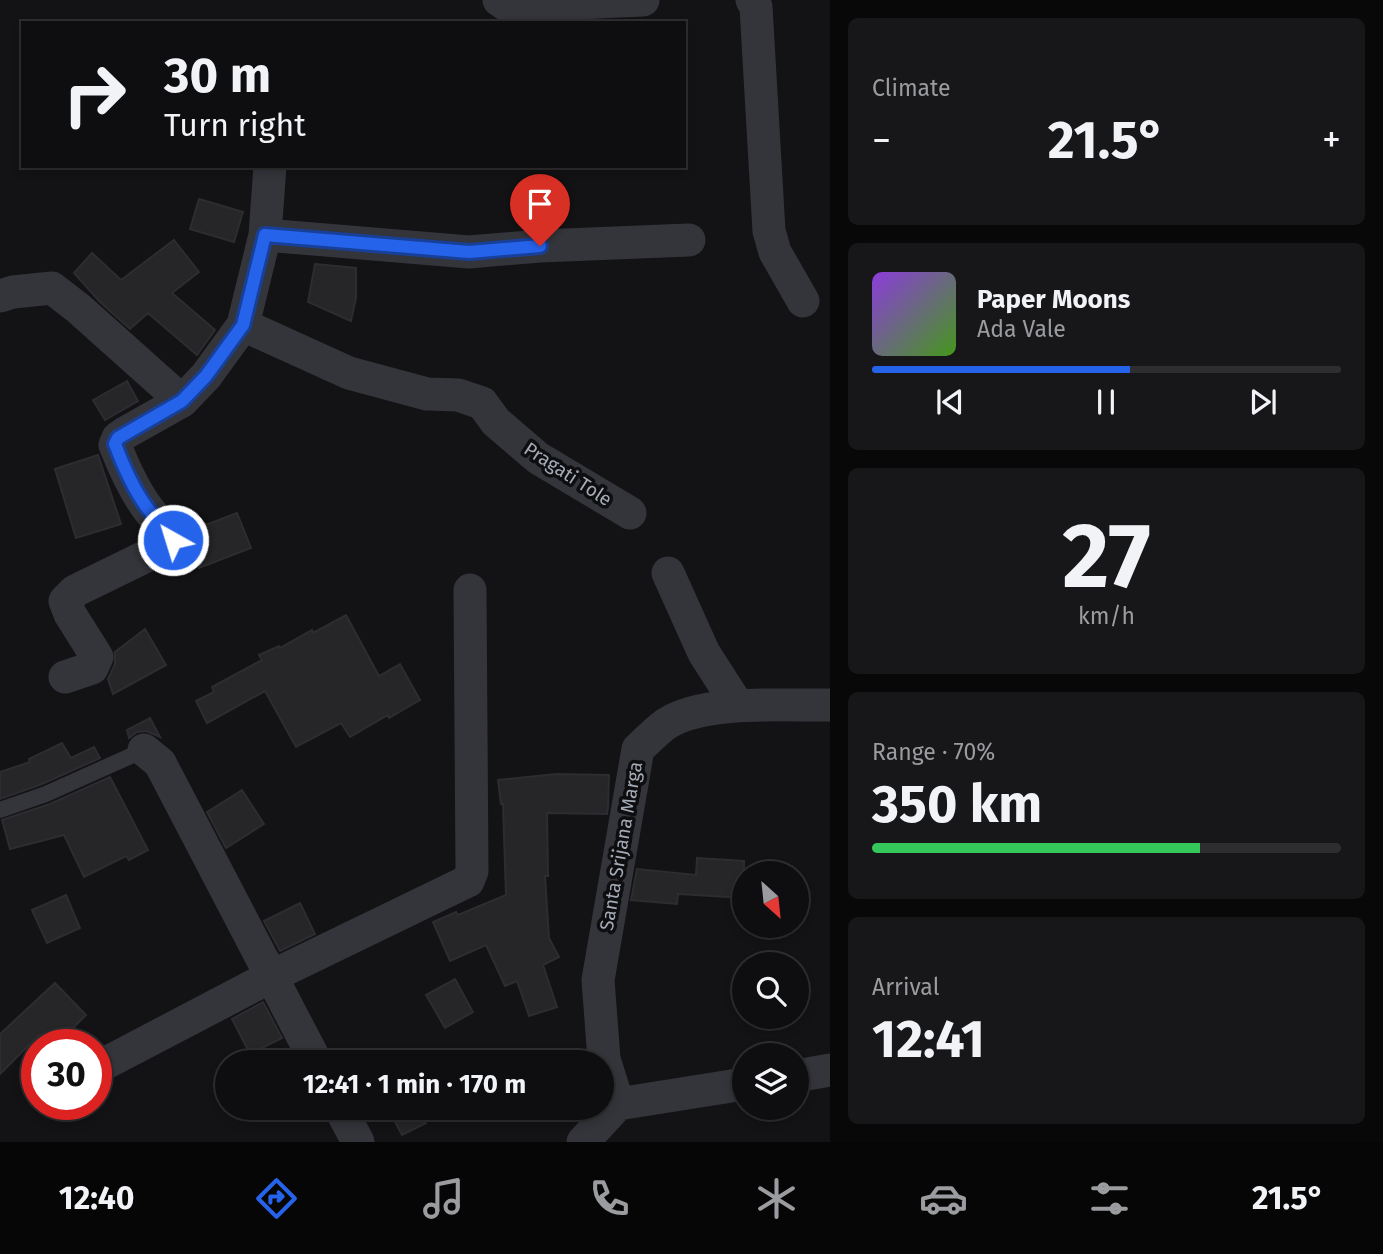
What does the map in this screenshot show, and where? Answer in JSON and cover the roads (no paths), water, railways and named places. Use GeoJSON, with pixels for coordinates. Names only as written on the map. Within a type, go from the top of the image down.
{"type":"FeatureCollection","features":[{"type":"Feature","properties":{"kind":"street"},"geometry":{"type":"LineString","coordinates":[[499,0],[508,6],[643,0]]}},
{"type":"Feature","properties":{"kind":"street"},"geometry":{"type":"LineString","coordinates":[[752,0],[756,8],[769,231],[775,252],[803,301]]}},
{"type":"Feature","properties":{"kind":"street"},"geometry":{"type":"LineString","coordinates":[[65,677],[92,668],[97,657],[70,614],[65,601],[75,591],[169,545],[173,540],[171,533],[152,514],[122,463],[115,444],[118,438],[182,401],[206,376],[243,325],[265,235],[270,168]]}},
{"type":"Feature","properties":{"kind":"street"},"geometry":{"type":"LineString","coordinates":[[265,235],[469,252],[540,246],[689,240]]}},
{"type":"Feature","properties":{"kind":"street"},"geometry":{"type":"LineString","coordinates":[[0,296],[52,288],[182,401]]}},
{"type":"Feature","properties":{"kind":"street","name":"Pragati Tole"},"geometry":{"type":"LineString","coordinates":[[243,325],[349,373],[426,394],[458,395],[482,403],[496,422],[538,458],[630,513]]}},
{"type":"Feature","properties":{"kind":"street"},"geometry":{"type":"LineString","coordinates":[[668,573],[705,653],[738,706]]}},
{"type":"Feature","properties":{"kind":"street"},"geometry":{"type":"LineString","coordinates":[[112,1060],[272,976],[468,881],[472,870],[470,590]]}},
{"type":"Feature","properties":{"kind":"street","name":"Santa Srijana Marga"},"geometry":{"type":"LineString","coordinates":[[618,1104],[604,1059],[598,980],[638,749],[666,724],[694,711],[738,706],[830,705]]}},
{"type":"Feature","properties":{"kind":"street"},"geometry":{"type":"LineString","coordinates":[[144,750],[160,763],[310,1050]]}},
{"type":"Feature","properties":{"kind":"street"},"geometry":{"type":"LineString","coordinates":[[809,1074],[830,1070]]}},
{"type":"Feature","properties":{"kind":"street"},"geometry":{"type":"LineString","coordinates":[[587,1141],[618,1104],[732,1086]]}},
{"type":"Feature","properties":{"kind":"street"},"geometry":{"type":"LineString","coordinates":[[346,1120],[358,1142]]}},
{"type":"Feature","properties":{"kind":"lane"},"geometry":{"type":"LineString","coordinates":[[0,810],[46,794],[144,750]]}}]}
